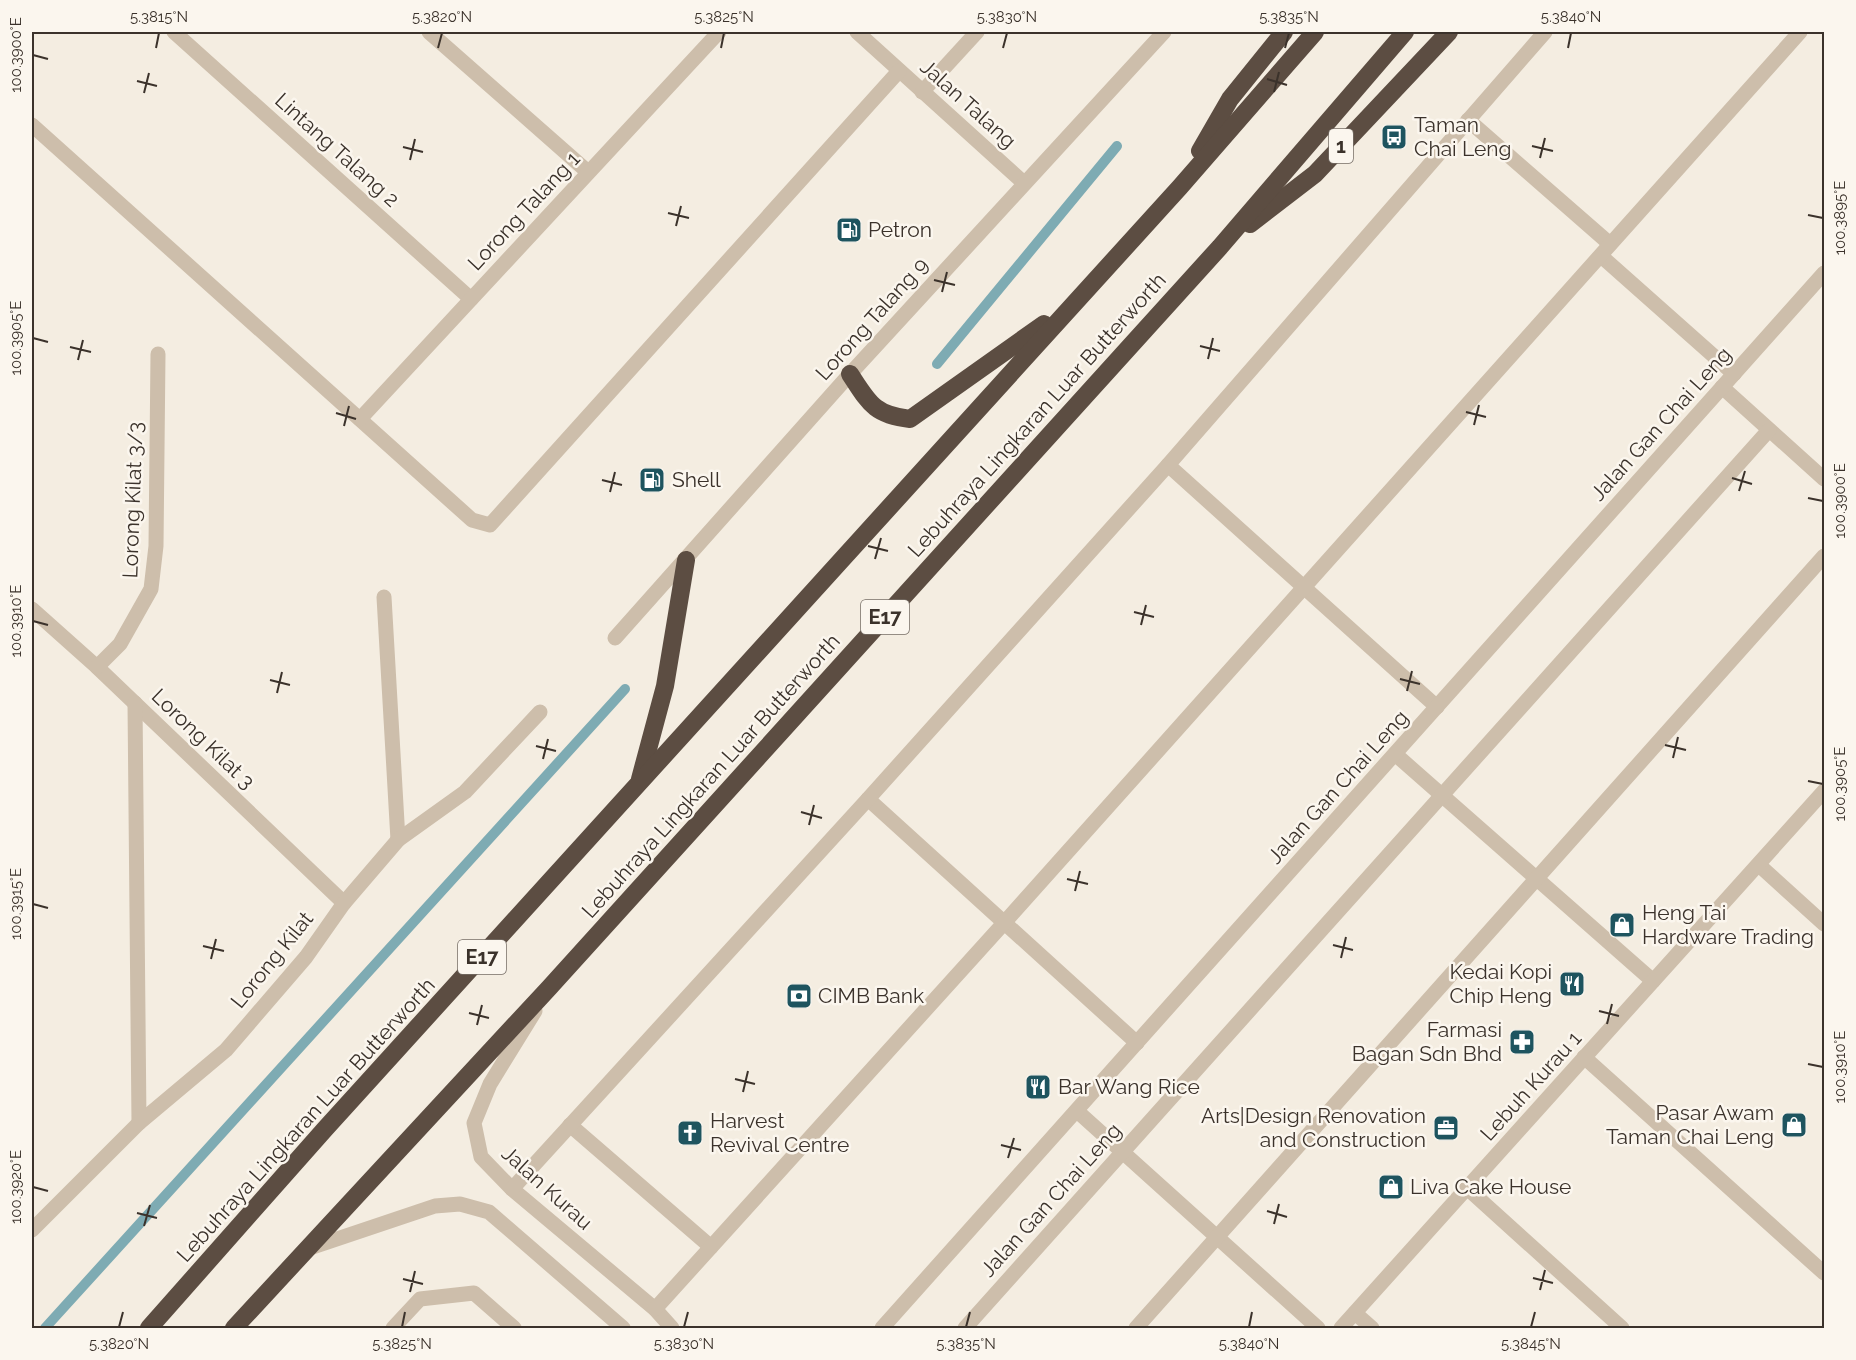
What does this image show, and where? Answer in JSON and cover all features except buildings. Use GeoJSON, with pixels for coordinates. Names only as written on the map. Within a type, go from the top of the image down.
{"type":"FeatureCollection","features":[{"type":"Feature","properties":{"kind":"highway"},"geometry":{"type":"LineString","coordinates":[[1180,187],[1230,99],[1284,32]]}},
{"type":"Feature","properties":{"kind":"highway","name":"Lebuhraya Lingkaran Luar Butterworth"},"geometry":{"type":"LineString","coordinates":[[149,1329],[333,1121],[1180,187],[1315,32]]}},
{"type":"Feature","properties":{"kind":"highway","name":"Lebuhraya Lingkaran Luar Butterworth"},"geometry":{"type":"LineString","coordinates":[[234,1329],[304,1250],[549,988],[1220,247],[1406,32]]}},
{"type":"Feature","properties":{"kind":"highway","name":"1"},"geometry":{"type":"LineString","coordinates":[[1220,247],[1315,174],[1449,32]]}},
{"type":"Feature","properties":{"kind":"highway"},"geometry":{"type":"LineString","coordinates":[[850,374],[871,406],[890,417],[910,419],[1072,304]]}},
{"type":"Feature","properties":{"kind":"highway"},"geometry":{"type":"LineString","coordinates":[[639,784],[665,686],[686,560]]}},
{"type":"Feature","properties":{"kind":"street","name":"Lintang Talang 2"},"geometry":{"type":"LineString","coordinates":[[174,32],[471,299]]}},
{"type":"Feature","properties":{"kind":"street"},"geometry":{"type":"LineString","coordinates":[[429,32],[588,172]]}},
{"type":"Feature","properties":{"kind":"street","name":"Lorong Talang 1"},"geometry":{"type":"LineString","coordinates":[[360,419],[719,32]]}},
{"type":"Feature","properties":{"kind":"street","name":"Jalan Talang"},"geometry":{"type":"LineString","coordinates":[[857,32],[1024,183]]}},
{"type":"Feature","properties":{"kind":"street"},"geometry":{"type":"LineString","coordinates":[[922,92],[977,32]]}},
{"type":"Feature","properties":{"kind":"street","name":"Lorong Talang 9"},"geometry":{"type":"LineString","coordinates":[[615,638],[850,374],[1164,32]]}},
{"type":"Feature","properties":{"kind":"street"},"geometry":{"type":"LineString","coordinates":[[512,1189],[868,799],[1168,465],[1545,32]]}},
{"type":"Feature","properties":{"kind":"street"},"geometry":{"type":"LineString","coordinates":[[655,1308],[1004,922],[1800,32]]}},
{"type":"Feature","properties":{"kind":"street"},"geometry":{"type":"LineString","coordinates":[[32,125],[472,520],[490,525],[900,70]]}},
{"type":"Feature","properties":{"kind":"street"},"geometry":{"type":"LineString","coordinates":[[1468,120],[1734,374]]}},
{"type":"Feature","properties":{"kind":"street","name":"Jalan Gan Chai Leng"},"geometry":{"type":"LineString","coordinates":[[882,1329],[1824,273]]}},
{"type":"Feature","properties":{"kind":"street","name":"Lorong Kilat 3/3"},"geometry":{"type":"LineString","coordinates":[[97,667],[120,644],[151,589],[156,546],[159,354]]}},
{"type":"Feature","properties":{"kind":"street"},"geometry":{"type":"LineString","coordinates":[[1722,387],[1824,479]]}},
{"type":"Feature","properties":{"kind":"street","name":"Jalan Gan Chai Leng"},"geometry":{"type":"LineString","coordinates":[[965,1329],[1770,430]]}},
{"type":"Feature","properties":{"kind":"street"},"geometry":{"type":"LineString","coordinates":[[1168,465],[1437,707]]}},
{"type":"Feature","properties":{"kind":"street"},"geometry":{"type":"LineString","coordinates":[[1136,1329],[1824,556]]}},
{"type":"Feature","properties":{"kind":"street"},"geometry":{"type":"LineString","coordinates":[[384,597],[398,840]]}},
{"type":"Feature","properties":{"kind":"street","name":"Lorong Kilat 3"},"geometry":{"type":"LineString","coordinates":[[32,609],[97,667],[344,903]]}},
{"type":"Feature","properties":{"kind":"street"},"geometry":{"type":"LineString","coordinates":[[135,703],[139,1123]]}},
{"type":"Feature","properties":{"kind":"street","name":"Lorong Kilat"},"geometry":{"type":"LineString","coordinates":[[32,1230],[139,1123],[226,1050],[306,957],[344,903],[398,840],[465,792],[540,712]]}},
{"type":"Feature","properties":{"kind":"street"},"geometry":{"type":"LineString","coordinates":[[1395,754],[1653,981]]}},
{"type":"Feature","properties":{"kind":"street","name":"Lebuh Kurau 1"},"geometry":{"type":"LineString","coordinates":[[1341,1329],[1653,981],[1760,866],[1824,791]]}},
{"type":"Feature","properties":{"kind":"street"},"geometry":{"type":"LineString","coordinates":[[868,799],[1137,1043]]}},
{"type":"Feature","properties":{"kind":"street"},"geometry":{"type":"LineString","coordinates":[[1760,866],[1824,924]]}},
{"type":"Feature","properties":{"kind":"street","name":"Jalan Kurau"},"geometry":{"type":"LineString","coordinates":[[549,988],[490,1084],[474,1123],[481,1157],[512,1189],[655,1308],[672,1329]]}},
{"type":"Feature","properties":{"kind":"street"},"geometry":{"type":"LineString","coordinates":[[1584,1058],[1824,1273]]}},
{"type":"Feature","properties":{"kind":"street"},"geometry":{"type":"LineString","coordinates":[[1077,1111],[1318,1329]]}},
{"type":"Feature","properties":{"kind":"street"},"geometry":{"type":"LineString","coordinates":[[570,1125],[711,1247]]}},
{"type":"Feature","properties":{"kind":"street"},"geometry":{"type":"LineString","coordinates":[[1467,1188],[1622,1329]]}},
{"type":"Feature","properties":{"kind":"street"},"geometry":{"type":"LineString","coordinates":[[304,1250],[435,1206],[460,1204],[489,1212],[622,1329]]}},
{"type":"Feature","properties":{"kind":"street"},"geometry":{"type":"LineString","coordinates":[[393,1329],[420,1299],[474,1293],[514,1329]]}},
{"type":"Feature","properties":{"kind":"street"},"geometry":{"type":"LineString","coordinates":[[1355,1313],[1372,1329]]}},
{"type":"Feature","properties":{"kind":"waterway"},"geometry":{"type":"LineString","coordinates":[[937,364],[1117,146]]}},
{"type":"Feature","properties":{"kind":"waterway"},"geometry":{"type":"LineString","coordinates":[[45,1328],[625,689]]}},
{"type":"Feature","properties":{"kind":"place","name":"Taman Chai Leng"},"geometry":{"type":"Point","coordinates":[1394,137]}},
{"type":"Feature","properties":{"kind":"place","name":"Petron"},"geometry":{"type":"Point","coordinates":[849,230]}},
{"type":"Feature","properties":{"kind":"place","name":"Shell"},"geometry":{"type":"Point","coordinates":[652,480]}},
{"type":"Feature","properties":{"kind":"place","name":"Heng Tai Hardware Trading"},"geometry":{"type":"Point","coordinates":[1622,925]}},
{"type":"Feature","properties":{"kind":"place","name":"Kedai Kopi Chip Heng"},"geometry":{"type":"Point","coordinates":[1572,984]}},
{"type":"Feature","properties":{"kind":"place","name":"CIMB Bank"},"geometry":{"type":"Point","coordinates":[799,996]}},
{"type":"Feature","properties":{"kind":"place","name":"Farmasi Bagan Sdn Bhd"},"geometry":{"type":"Point","coordinates":[1522,1042]}},
{"type":"Feature","properties":{"kind":"place","name":"Bar Wang Rice"},"geometry":{"type":"Point","coordinates":[1038,1087]}},
{"type":"Feature","properties":{"kind":"place","name":"Pasar Awam Taman Chai Leng"},"geometry":{"type":"Point","coordinates":[1794,1125]}},
{"type":"Feature","properties":{"kind":"place","name":"Arts|Design Renovation and Construction"},"geometry":{"type":"Point","coordinates":[1446,1128]}},
{"type":"Feature","properties":{"kind":"place","name":"Harvest Revival Centre"},"geometry":{"type":"Point","coordinates":[690,1133]}},
{"type":"Feature","properties":{"kind":"place","name":"Liva Cake House"},"geometry":{"type":"Point","coordinates":[1391,1187]}}]}
